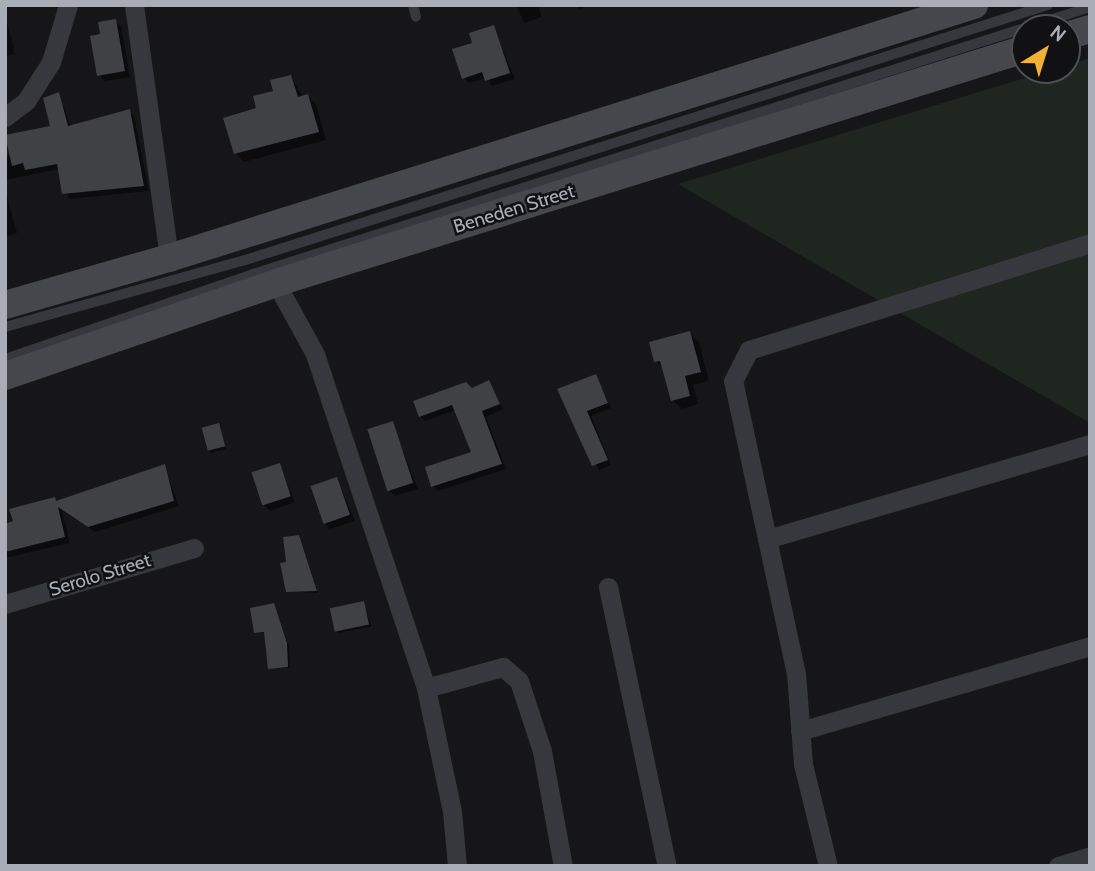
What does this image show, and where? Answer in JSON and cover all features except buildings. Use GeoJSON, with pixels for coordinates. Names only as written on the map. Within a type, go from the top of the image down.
{"type":"FeatureCollection","features":[{"type":"Feature","properties":{"kind":"main road"},"geometry":{"type":"LineString","coordinates":[[5,305],[169,258],[974,5]]}},
{"type":"Feature","properties":{"kind":"main road","name":"Beneden Street"},"geometry":{"type":"LineString","coordinates":[[5,376],[276,284],[1011,53]]}},
{"type":"Feature","properties":{"kind":"street"},"geometry":{"type":"LineString","coordinates":[[5,117],[26,101],[44,74],[68,5]]}},
{"type":"Feature","properties":{"kind":"street"},"geometry":{"type":"LineString","coordinates":[[134,5],[169,258]]}},
{"type":"Feature","properties":{"kind":"street"},"geometry":{"type":"LineString","coordinates":[[828,866],[803,764],[796,674],[733,381],[749,350],[1090,243]]}},
{"type":"Feature","properties":{"kind":"street"},"geometry":{"type":"LineString","coordinates":[[276,284],[314,354],[426,688],[452,811],[457,866]]}},
{"type":"Feature","properties":{"kind":"street"},"geometry":{"type":"LineString","coordinates":[[767,539],[1090,444]]}},
{"type":"Feature","properties":{"kind":"street","name":"Serolo Street"},"geometry":{"type":"LineString","coordinates":[[5,604],[194,548]]}},
{"type":"Feature","properties":{"kind":"street"},"geometry":{"type":"LineString","coordinates":[[608,587],[667,866]]}},
{"type":"Feature","properties":{"kind":"street"},"geometry":{"type":"LineString","coordinates":[[800,731],[1090,646]]}},
{"type":"Feature","properties":{"kind":"street"},"geometry":{"type":"LineString","coordinates":[[426,688],[503,667],[519,681],[542,751],[563,866]]}},
{"type":"Feature","properties":{"kind":"street"},"geometry":{"type":"LineString","coordinates":[[1058,866],[1090,856]]}},
{"type":"Feature","properties":{"kind":"lane"},"geometry":{"type":"LineString","coordinates":[[413,5],[416,17]]}},
{"type":"Feature","properties":{"kind":"lane"},"geometry":{"type":"LineString","coordinates":[[5,327],[252,258],[1048,5]]}},
{"type":"Feature","properties":{"kind":"lane"},"geometry":{"type":"LineString","coordinates":[[5,359],[253,274],[1090,7]]}},
{"type":"Feature","properties":{"kind":"shaded area"},"geometry":{"type":"Polygon","coordinates":[[[1090,58],[1090,423],[678,184],[1011,82],[1081,84],[1081,61],[1090,58]]]}}]}
